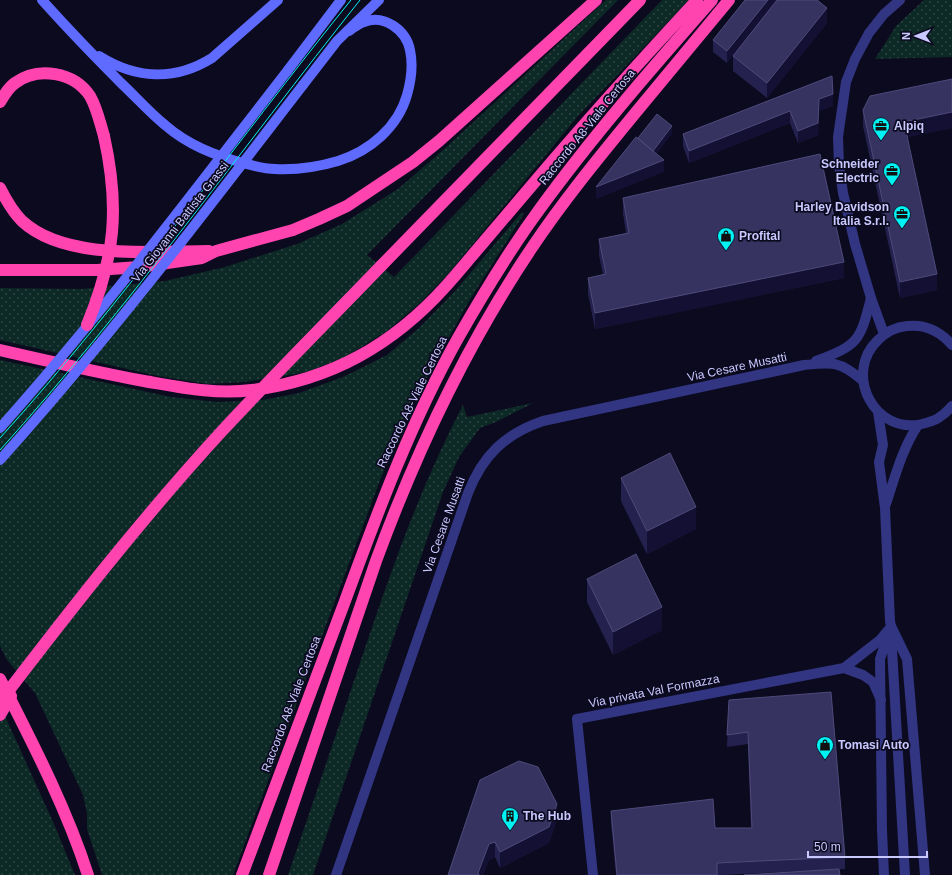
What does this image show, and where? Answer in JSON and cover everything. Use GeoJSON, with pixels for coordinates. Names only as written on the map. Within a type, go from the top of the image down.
{"type":"FeatureCollection","features":[{"type":"Feature","properties":{"kind":"highway"},"geometry":{"type":"LineString","coordinates":[[0,270],[97,270],[132,268],[202,258],[216,251],[293,230],[348,206],[413,162],[439,141],[596,0]]}},
{"type":"Feature","properties":{"kind":"highway"},"geometry":{"type":"LineString","coordinates":[[0,702],[113,557],[222,432],[640,0]]}},
{"type":"Feature","properties":{"kind":"highway"},"geometry":{"type":"LineString","coordinates":[[0,350],[172,386],[212,391],[252,390],[287,384],[326,372],[347,363],[370,350],[408,322],[446,287],[592,116],[697,0]]}},
{"type":"Feature","properties":{"kind":"highway","name":"Raccordo A8-Viale Certosa"},"geometry":{"type":"LineString","coordinates":[[242,875],[374,522],[400,457],[457,340],[483,295],[538,211],[637,86],[712,0]]}},
{"type":"Feature","properties":{"kind":"highway"},"geometry":{"type":"LineString","coordinates":[[269,875],[381,546],[409,474],[456,377],[482,328],[507,287],[558,211],[588,170],[729,0]]}},
{"type":"Feature","properties":{"kind":"highway"},"geometry":{"type":"LineString","coordinates":[[0,102],[7,90],[21,79],[47,73],[67,77],[76,82],[89,95],[94,104],[104,136],[111,168],[113,187],[113,222],[103,284],[87,325]]}},
{"type":"Feature","properties":{"kind":"highway"},"geometry":{"type":"LineString","coordinates":[[0,188],[14,212],[24,222],[36,231],[64,242],[101,250],[135,253],[216,251]]}},
{"type":"Feature","properties":{"kind":"highway"},"geometry":{"type":"LineString","coordinates":[[0,715],[27,667]]}},
{"type":"Feature","properties":{"kind":"highway"},"geometry":{"type":"LineString","coordinates":[[0,678],[67,818],[88,875]]}},
{"type":"Feature","properties":{"kind":"main road"},"geometry":{"type":"LineString","coordinates":[[42,0],[81,43],[164,125],[191,144],[224,158],[260,168],[291,169],[329,163],[347,158],[373,144],[383,135],[402,110],[407,94],[412,62],[410,49],[402,33],[390,24],[381,21],[365,22],[348,31]]}},
{"type":"Feature","properties":{"kind":"main road"},"geometry":{"type":"LineString","coordinates":[[81,43],[100,57],[128,70],[149,74],[177,72],[201,65],[212,58],[278,0]]}},
{"type":"Feature","properties":{"kind":"main road","name":"Via Giovanni Battista Grassi"},"geometry":{"type":"LineString","coordinates":[[0,428],[78,338],[147,252],[341,0]]}},
{"type":"Feature","properties":{"kind":"main road","name":"Via Giovanni Battista Grassi"},"geometry":{"type":"LineString","coordinates":[[0,460],[93,353],[164,266],[326,55],[379,0]]}},
{"type":"Feature","properties":{"kind":"street"},"geometry":{"type":"LineString","coordinates":[[884,334],[871,298],[855,244],[843,193],[839,165],[838,137],[846,82],[854,59],[869,33],[884,14],[900,0]]}},
{"type":"Feature","properties":{"kind":"street","name":"Via Cesare Musatti"},"geometry":{"type":"LineString","coordinates":[[804,365],[839,352],[852,344],[860,335],[864,327],[871,298]]}},
{"type":"Feature","properties":{"kind":"street"},"geometry":{"type":"LineString","coordinates":[[952,345],[945,337],[931,328],[915,325],[899,327],[884,334],[872,346],[865,360],[862,380],[867,397],[878,412],[892,421],[908,425],[918,425],[931,422],[942,416],[952,406]]}},
{"type":"Feature","properties":{"kind":"street","name":"Via Cesare Musatti"},"geometry":{"type":"LineString","coordinates":[[336,875],[468,493],[474,477],[493,451],[517,433],[529,426],[544,421],[804,365],[822,363],[840,364],[850,369],[862,380]]}},
{"type":"Feature","properties":{"kind":"street"},"geometry":{"type":"LineString","coordinates":[[878,412],[883,445],[879,462],[885,508],[905,875]]}},
{"type":"Feature","properties":{"kind":"street"},"geometry":{"type":"LineString","coordinates":[[885,508],[903,453],[909,438],[918,425]]}},
{"type":"Feature","properties":{"kind":"street"},"geometry":{"type":"LineString","coordinates":[[884,875],[880,659],[891,626]]}},
{"type":"Feature","properties":{"kind":"street"},"geometry":{"type":"LineString","coordinates":[[891,626],[907,659],[925,875]]}},
{"type":"Feature","properties":{"kind":"street","name":"Via privata Val Formazza"},"geometry":{"type":"LineString","coordinates":[[593,875],[577,719],[844,668],[880,640],[891,626]]}},
{"type":"Feature","properties":{"kind":"street"},"geometry":{"type":"LineString","coordinates":[[844,668],[863,675],[873,682],[881,701]]}},
{"type":"Feature","properties":{"kind":"green space"},"geometry":{"type":"Polygon","coordinates":[[[606,0],[618,0],[367,255],[394,277],[662,0],[689,0],[578,116],[448,274],[420,303],[387,331],[345,357],[307,372],[244,382],[208,384],[158,376],[0,340],[0,288],[82,289],[165,281],[225,267],[297,244],[342,224],[398,189],[442,151],[606,0]]]}},
{"type":"Feature","properties":{"kind":"green space"},"geometry":{"type":"Polygon","coordinates":[[[924,0],[952,0],[952,57],[875,59],[896,26],[924,0]]]}},
{"type":"Feature","properties":{"kind":"green space"},"geometry":{"type":"Polygon","coordinates":[[[522,212],[524,214],[469,301],[416,398],[382,475],[233,875],[102,875],[87,829],[87,813],[83,795],[35,693],[7,660],[0,646],[0,360],[171,397],[218,402],[263,400],[299,393],[343,377],[387,355],[419,328],[455,291],[522,212]]]}},
{"type":"Feature","properties":{"kind":"green space"},"geometry":{"type":"Polygon","coordinates":[[[533,403],[496,422],[480,428],[459,457],[443,492],[313,875],[288,875],[369,635],[405,535],[432,469],[463,405],[467,417],[533,403]]]}},
{"type":"Feature","properties":{"kind":"green space"},"geometry":{"type":"Polygon","coordinates":[[[0,705],[54,824],[75,875],[0,875],[0,705]]]}},
{"type":"Feature","properties":{"kind":"building"},"geometry":{"type":"Polygon","coordinates":[[[745,0],[768,0],[727,51],[713,40],[745,0]]]}},
{"type":"Feature","properties":{"kind":"building"},"geometry":{"type":"Polygon","coordinates":[[[777,0],[817,0],[827,8],[767,83],[733,56],[777,0]]]}},
{"type":"Feature","properties":{"kind":"building"},"geometry":{"type":"Polygon","coordinates":[[[832,76],[833,94],[819,99],[818,123],[798,131],[790,111],[689,151],[683,134],[832,76]]]}},
{"type":"Feature","properties":{"kind":"building"},"geometry":{"type":"Polygon","coordinates":[[[952,79],[952,112],[904,122],[937,274],[900,282],[863,110],[870,96],[952,79]]]}},
{"type":"Feature","properties":{"kind":"building"},"geometry":{"type":"Polygon","coordinates":[[[657,114],[672,126],[653,151],[638,138],[657,114]]]}},
{"type":"Feature","properties":{"kind":"building"},"geometry":{"type":"Polygon","coordinates":[[[636,137],[664,160],[596,187],[636,137]]]}},
{"type":"Feature","properties":{"kind":"building","name":"Profital"},"geometry":{"type":"Polygon","coordinates":[[[820,154],[844,262],[595,313],[588,278],[606,274],[599,239],[629,233],[623,198],[820,154]]]}},
{"type":"Feature","properties":{"kind":"building"},"geometry":{"type":"Polygon","coordinates":[[[670,453],[696,507],[647,531],[621,478],[670,453]]]}},
{"type":"Feature","properties":{"kind":"building"},"geometry":{"type":"Polygon","coordinates":[[[636,554],[662,607],[613,632],[587,579],[636,554]]]}},
{"type":"Feature","properties":{"kind":"building"},"geometry":{"type":"Polygon","coordinates":[[[831,692],[845,857],[717,863],[717,875],[617,875],[611,811],[713,799],[715,828],[752,828],[748,732],[727,735],[729,700],[831,692]]]}},
{"type":"Feature","properties":{"kind":"building","name":"The Hub"},"geometry":{"type":"Polygon","coordinates":[[[519,761],[538,767],[557,804],[549,827],[500,852],[495,842],[489,844],[478,873],[479,875],[448,875],[480,780],[519,761]]]}},
{"type":"Feature","properties":{"kind":"building"},"geometry":{"type":"Polygon","coordinates":[[[839,869],[840,875],[744,875],[839,869]]]}},
{"type":"Feature","properties":{"kind":"tram line"},"geometry":{"type":"LineString","coordinates":[[0,438],[135,277],[351,0]]}},
{"type":"Feature","properties":{"kind":"tram line"},"geometry":{"type":"LineString","coordinates":[[0,450],[48,396],[184,228],[360,0]]}},
{"type":"Feature","properties":{"kind":"place","name":"Alpiq"},"geometry":{"type":"Point","coordinates":[881,141]}},
{"type":"Feature","properties":{"kind":"place","name":"Schneider Electric"},"geometry":{"type":"Point","coordinates":[892,186]}},
{"type":"Feature","properties":{"kind":"place","name":"Harley Davidson Italia S.r.l."},"geometry":{"type":"Point","coordinates":[902,229]}},
{"type":"Feature","properties":{"kind":"place","name":"Profital"},"geometry":{"type":"Point","coordinates":[726,251]}},
{"type":"Feature","properties":{"kind":"place","name":"Tomasi Auto"},"geometry":{"type":"Point","coordinates":[825,760]}},
{"type":"Feature","properties":{"kind":"place","name":"The Hub"},"geometry":{"type":"Point","coordinates":[510,831]}}]}
